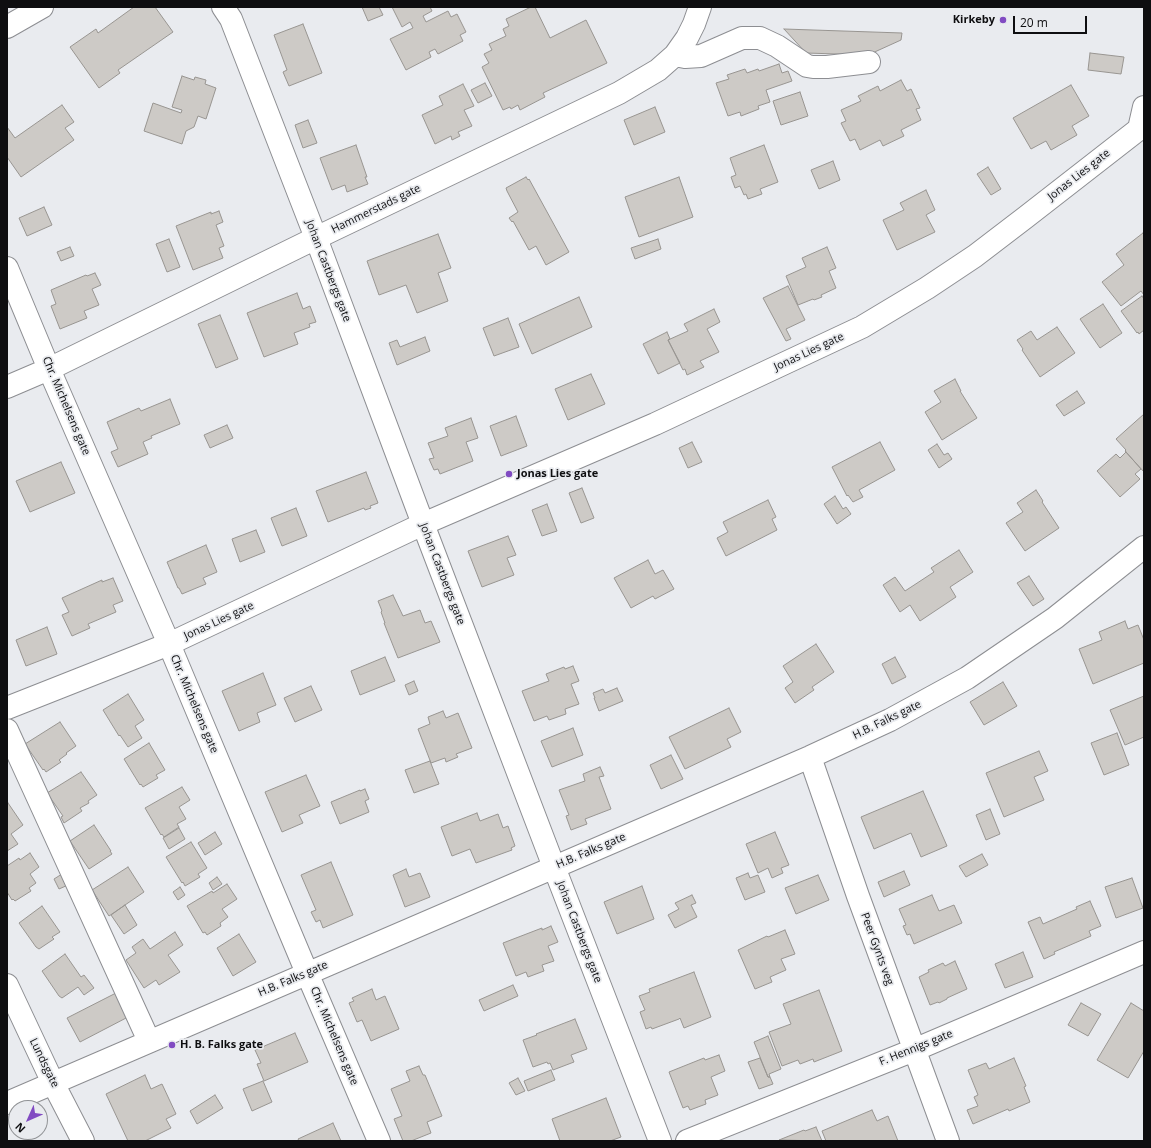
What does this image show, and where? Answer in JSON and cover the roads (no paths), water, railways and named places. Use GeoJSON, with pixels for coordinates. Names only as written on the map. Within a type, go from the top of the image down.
{"type":"FeatureCollection","features":[{"type":"Feature","properties":{"kind":"street"},"geometry":{"type":"LineString","coordinates":[[7,27],[42,7]]}},
{"type":"Feature","properties":{"kind":"street","name":"Johan Castbergs gate"},"geometry":{"type":"LineString","coordinates":[[223,7],[231,18],[316,238],[423,524],[660,1141]]}},
{"type":"Feature","properties":{"kind":"street","name":"Hammerstads gate"},"geometry":{"type":"LineString","coordinates":[[7,386],[49,369],[316,238],[619,93],[658,70],[675,55],[694,24],[700,7]]}},
{"type":"Feature","properties":{"kind":"street"},"geometry":{"type":"LineString","coordinates":[[675,55],[685,57],[701,56],[742,38],[760,38],[777,46],[807,66],[827,67],[869,62]]}},
{"type":"Feature","properties":{"kind":"street","name":"Jonas Lies gate"},"geometry":{"type":"LineString","coordinates":[[7,708],[169,644],[423,524],[655,424],[862,327],[927,288],[975,256],[1141,134],[1144,107]]}},
{"type":"Feature","properties":{"kind":"street","name":"Chr. Michelsens gate"},"geometry":{"type":"LineString","coordinates":[[7,268],[49,369],[169,644],[379,1141]]}},
{"type":"Feature","properties":{"kind":"street","name":"H.B. Falks gate"},"geometry":{"type":"LineString","coordinates":[[7,1102],[810,757],[890,720],[967,678],[1055,618],[1144,546]]}},
{"type":"Feature","properties":{"kind":"street"},"geometry":{"type":"LineString","coordinates":[[7,730],[149,1041]]}},
{"type":"Feature","properties":{"kind":"street","name":"Peer Gynts veg"},"geometry":{"type":"LineString","coordinates":[[810,757],[858,896],[948,1141]]}},
{"type":"Feature","properties":{"kind":"street","name":"F. Hennigs gate"},"geometry":{"type":"LineString","coordinates":[[687,1141],[914,1050],[1144,952]]}},
{"type":"Feature","properties":{"kind":"street","name":"Lundsgate"},"geometry":{"type":"LineString","coordinates":[[7,985],[53,1083],[83,1141]]}},
{"type":"Feature","properties":{"kind":"place","name":"Kirkeby"},"geometry":{"type":"Point","coordinates":[1003,20]}},
{"type":"Feature","properties":{"kind":"place","name":"Jonas Lies gate"},"geometry":{"type":"Point","coordinates":[509,474]}},
{"type":"Feature","properties":{"kind":"place","name":"H. B. Falks gate"},"geometry":{"type":"Point","coordinates":[172,1045]}}]}
